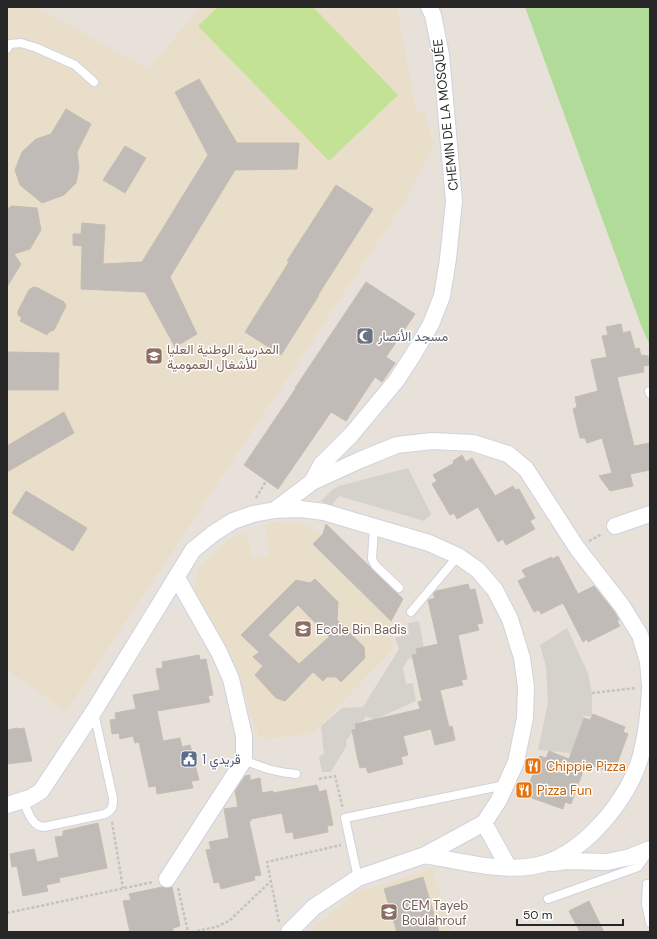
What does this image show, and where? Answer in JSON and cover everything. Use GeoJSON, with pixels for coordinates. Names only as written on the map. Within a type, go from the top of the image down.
{"type":"FeatureCollection","features":[{"type":"Feature","properties":{"kind":"street","name":"CHEMIN DE LA MOSQUÉE"},"geometry":{"type":"LineString","coordinates":[[312,482],[321,464],[351,435],[396,381],[431,324],[442,296],[448,259],[454,201],[442,55],[433,15],[429,7]]}},
{"type":"Feature","properties":{"kind":"street"},"geometry":{"type":"LineString","coordinates":[[275,510],[312,482],[397,445],[432,441],[473,443],[508,454],[526,469],[577,548],[622,606],[640,635],[648,662],[648,719],[641,756],[630,782],[613,810],[596,830],[578,845],[557,858],[535,866]]}},
{"type":"Feature","properties":{"kind":"street"},"geometry":{"type":"LineString","coordinates":[[7,805],[23,800],[41,791],[94,711],[193,550],[214,533],[233,521],[253,514],[275,510],[301,509],[324,512],[429,543],[458,556],[478,570],[495,590],[510,619],[522,658],[526,687],[525,718],[516,762],[499,800],[484,823],[426,855],[358,878],[284,928]]}},
{"type":"Feature","properties":{"kind":"street"},"geometry":{"type":"LineString","coordinates":[[615,526],[650,514]]}},
{"type":"Feature","properties":{"kind":"street"},"geometry":{"type":"LineString","coordinates":[[170,874],[244,760],[244,736],[231,679],[219,652],[177,578]]}},
{"type":"Feature","properties":{"kind":"street"},"geometry":{"type":"LineString","coordinates":[[484,823],[509,868]]}},
{"type":"Feature","properties":{"kind":"street"},"geometry":{"type":"LineString","coordinates":[[426,855],[509,868],[566,861],[607,862],[630,857],[650,850]]}},
{"type":"Feature","properties":{"kind":"lane"},"geometry":{"type":"LineString","coordinates":[[7,49],[10,44],[21,43],[37,48],[75,65],[94,82]]}},
{"type":"Feature","properties":{"kind":"lane"},"geometry":{"type":"LineString","coordinates":[[374,527],[372,559],[375,565],[399,588]]}},
{"type":"Feature","properties":{"kind":"lane"},"geometry":{"type":"LineString","coordinates":[[411,612],[458,556]]}},
{"type":"Feature","properties":{"kind":"lane"},"geometry":{"type":"LineString","coordinates":[[23,800],[34,823],[44,827],[110,812],[113,798],[94,711]]}},
{"type":"Feature","properties":{"kind":"lane"},"geometry":{"type":"LineString","coordinates":[[244,760],[278,773],[296,774]]}},
{"type":"Feature","properties":{"kind":"lane"},"geometry":{"type":"LineString","coordinates":[[358,878],[345,818],[505,785]]}},
{"type":"Feature","properties":{"kind":"lane"},"geometry":{"type":"LineString","coordinates":[[548,899],[638,867],[650,850]]}},
{"type":"Feature","properties":{"kind":"lane"},"geometry":{"type":"LineString","coordinates":[[647,884],[646,904],[650,923]]}},
{"type":"Feature","properties":{"kind":"path"},"geometry":{"type":"LineString","coordinates":[[254,502],[266,481]]}},
{"type":"Feature","properties":{"kind":"path"},"geometry":{"type":"LineString","coordinates":[[577,548],[615,526]]}},
{"type":"Feature","properties":{"kind":"path"},"geometry":{"type":"LineString","coordinates":[[592,693],[648,687]]}},
{"type":"Feature","properties":{"kind":"path"},"geometry":{"type":"LineString","coordinates":[[319,779],[335,776],[345,818]]}},
{"type":"Feature","properties":{"kind":"path"},"geometry":{"type":"LineString","coordinates":[[110,812],[123,888]]}},
{"type":"Feature","properties":{"kind":"path"},"geometry":{"type":"LineString","coordinates":[[284,928],[267,862],[350,843]]}},
{"type":"Feature","properties":{"kind":"path"},"geometry":{"type":"LineString","coordinates":[[7,912],[123,888],[170,874],[188,932]]}},
{"type":"Feature","properties":{"kind":"path"},"geometry":{"type":"LineString","coordinates":[[192,932],[216,927],[229,921],[271,881]]}},
{"type":"Feature","properties":{"kind":"shaded area","name":"المدرسة الوطنية العليا للأشغال العمومية"},"geometry":{"type":"Polygon","coordinates":[[[7,7],[36,7],[148,69],[201,7],[397,7],[416,110],[424,113],[434,144],[405,201],[66,711],[7,670],[7,7]]]}},
{"type":"Feature","properties":{"kind":"shaded area"},"geometry":{"type":"Polygon","coordinates":[[[408,468],[431,514],[424,521],[339,496],[331,506],[321,501],[332,490],[339,486],[408,468]]]}},
{"type":"Feature","properties":{"kind":"shaded area","name":"Ecole Bin Badis"},"geometry":{"type":"Polygon","coordinates":[[[272,522],[297,523],[312,528],[323,534],[313,544],[391,621],[393,649],[313,733],[267,739],[259,737],[230,657],[194,593],[197,571],[200,565],[233,537],[243,534],[248,535],[251,558],[269,556],[266,526],[272,522]]]}},
{"type":"Feature","properties":{"kind":"shaded area"},"geometry":{"type":"Polygon","coordinates":[[[419,621],[424,648],[416,650],[416,653],[408,659],[403,668],[406,684],[413,683],[416,701],[374,720],[366,716],[362,722],[360,721],[346,741],[347,745],[331,772],[322,772],[319,756],[324,754],[321,726],[342,708],[363,707],[399,649],[395,638],[409,634],[408,623],[419,621]]]}},
{"type":"Feature","properties":{"kind":"shaded area"},"geometry":{"type":"Polygon","coordinates":[[[567,628],[588,673],[592,693],[592,716],[584,716],[571,753],[538,750],[548,703],[546,667],[540,645],[567,628]]]}},
{"type":"Feature","properties":{"kind":"shaded area","name":"CEM Tayeb Boulahrouf"},"geometry":{"type":"Polygon","coordinates":[[[432,869],[452,932],[309,932],[356,892],[432,869]]]}},
{"type":"Feature","properties":{"kind":"green space"},"geometry":{"type":"Polygon","coordinates":[[[218,7],[313,7],[398,95],[329,161],[198,26],[218,7]]]}},
{"type":"Feature","properties":{"kind":"green space"},"geometry":{"type":"Polygon","coordinates":[[[525,7],[650,7],[650,346],[641,325],[525,7]]]}},
{"type":"Feature","properties":{"kind":"building"},"geometry":{"type":"Polygon","coordinates":[[[199,79],[237,143],[299,143],[297,169],[235,170],[170,277],[197,334],[175,347],[145,292],[81,289],[82,246],[73,245],[73,234],[81,234],[82,223],[105,225],[103,264],[142,262],[208,155],[175,92],[199,79]]]}},
{"type":"Feature","properties":{"kind":"building"},"geometry":{"type":"Polygon","coordinates":[[[66,109],[91,124],[77,152],[79,168],[76,183],[64,195],[42,203],[20,185],[15,170],[22,152],[36,139],[51,134],[66,109]]]}},
{"type":"Feature","properties":{"kind":"building"},"geometry":{"type":"Polygon","coordinates":[[[125,146],[146,158],[125,193],[103,180],[125,146]]]}},
{"type":"Feature","properties":{"kind":"building"},"geometry":{"type":"Polygon","coordinates":[[[336,185],[373,209],[281,355],[245,332],[289,262],[287,261],[336,185]]]}},
{"type":"Feature","properties":{"kind":"building"},"geometry":{"type":"Polygon","coordinates":[[[12,206],[37,208],[41,230],[30,249],[14,254],[21,264],[7,287],[7,209],[12,206]]]}},
{"type":"Feature","properties":{"kind":"building","name":"مسجد الأنصار"},"geometry":{"type":"Polygon","coordinates":[[[366,282],[415,314],[386,357],[395,363],[382,382],[375,377],[346,421],[331,412],[278,489],[244,465],[366,282]]]}},
{"type":"Feature","properties":{"kind":"building"},"geometry":{"type":"Polygon","coordinates":[[[33,287],[38,288],[64,302],[66,306],[54,330],[49,332],[47,335],[20,321],[22,318],[18,315],[18,311],[29,290],[33,287]]]}},
{"type":"Feature","properties":{"kind":"building"},"geometry":{"type":"Polygon","coordinates":[[[621,324],[623,333],[630,331],[635,349],[639,348],[641,355],[648,356],[650,365],[643,366],[644,372],[617,377],[634,446],[650,443],[650,470],[630,474],[633,486],[610,491],[599,476],[612,473],[602,438],[587,443],[585,438],[580,438],[573,409],[577,407],[575,397],[598,391],[591,360],[607,357],[602,336],[608,335],[606,327],[621,324]]]}},
{"type":"Feature","properties":{"kind":"building"},"geometry":{"type":"Polygon","coordinates":[[[7,352],[59,353],[58,390],[7,390],[7,352]]]}},
{"type":"Feature","properties":{"kind":"building"},"geometry":{"type":"Polygon","coordinates":[[[64,412],[74,433],[7,472],[7,446],[64,412]]]}},
{"type":"Feature","properties":{"kind":"building"},"geometry":{"type":"Polygon","coordinates":[[[462,455],[466,462],[472,458],[495,496],[513,486],[515,490],[519,489],[535,518],[530,521],[535,529],[506,545],[503,539],[498,542],[478,507],[457,519],[454,513],[450,515],[432,484],[437,481],[433,475],[454,463],[453,461],[462,455]]]}},
{"type":"Feature","properties":{"kind":"building"},"geometry":{"type":"Polygon","coordinates":[[[26,491],[87,528],[73,551],[12,513],[26,491]]]}},
{"type":"Feature","properties":{"kind":"building"},"geometry":{"type":"Polygon","coordinates":[[[326,524],[403,599],[391,621],[313,544],[323,534],[326,524]]]}},
{"type":"Feature","properties":{"kind":"building"},"geometry":{"type":"Polygon","coordinates":[[[558,556],[578,594],[594,586],[614,611],[619,620],[617,621],[620,626],[588,642],[587,639],[583,642],[563,603],[541,614],[539,610],[534,612],[518,581],[526,577],[522,570],[552,557],[552,559],[558,556]]]}},
{"type":"Feature","properties":{"kind":"building"},"geometry":{"type":"Polygon","coordinates":[[[315,579],[338,602],[337,620],[364,647],[365,658],[341,682],[336,677],[327,677],[323,681],[313,672],[285,701],[276,698],[255,675],[263,666],[253,657],[259,652],[241,635],[296,580],[310,583],[315,579]],[[298,605],[268,635],[299,664],[329,637],[298,605]]]}},
{"type":"Feature","properties":{"kind":"building"},"geometry":{"type":"Polygon","coordinates":[[[468,584],[470,590],[475,589],[483,623],[477,624],[479,630],[458,635],[467,679],[461,680],[463,685],[440,690],[449,727],[452,726],[455,740],[435,745],[431,729],[403,736],[408,755],[401,757],[403,764],[368,773],[366,767],[360,768],[352,730],[356,729],[355,724],[420,709],[418,702],[422,701],[412,655],[417,654],[416,649],[438,644],[428,600],[435,598],[433,594],[436,591],[468,584]]]}},
{"type":"Feature","properties":{"kind":"building"},"geometry":{"type":"Polygon","coordinates":[[[199,655],[200,660],[206,659],[213,695],[208,696],[210,702],[157,711],[163,741],[180,738],[182,747],[190,745],[199,780],[191,781],[193,788],[157,794],[156,786],[149,787],[139,742],[135,743],[133,736],[120,739],[119,733],[112,734],[110,720],[116,719],[115,713],[136,709],[133,695],[160,690],[156,669],[163,668],[162,662],[199,655]]]}},
{"type":"Feature","properties":{"kind":"building"},"geometry":{"type":"Polygon","coordinates":[[[593,714],[625,727],[623,732],[628,734],[615,769],[608,766],[607,771],[586,763],[571,804],[565,802],[563,809],[532,798],[534,793],[527,790],[540,756],[546,758],[549,751],[569,759],[584,718],[590,720],[593,714]]]}},
{"type":"Feature","properties":{"kind":"building"},"geometry":{"type":"Polygon","coordinates":[[[24,728],[32,761],[7,764],[7,730],[24,728]]]}},
{"type":"Feature","properties":{"kind":"building"},"geometry":{"type":"Polygon","coordinates":[[[250,775],[250,780],[260,778],[262,793],[273,791],[273,793],[317,785],[319,792],[326,790],[333,825],[327,826],[328,832],[294,839],[293,832],[286,833],[282,813],[251,819],[251,821],[249,821],[261,875],[254,876],[255,880],[221,889],[219,882],[214,883],[206,850],[211,849],[209,842],[229,838],[224,809],[238,807],[235,791],[245,776],[250,775]]]}},
{"type":"Feature","properties":{"kind":"building"},"geometry":{"type":"Polygon","coordinates":[[[98,823],[107,868],[59,878],[60,882],[46,885],[48,891],[23,896],[17,866],[12,867],[10,854],[34,849],[37,862],[59,857],[55,837],[63,836],[63,831],[98,823]]]}},
{"type":"Feature","properties":{"kind":"building"},"geometry":{"type":"Polygon","coordinates":[[[423,877],[439,932],[397,932],[384,889],[423,877]]]}},
{"type":"Feature","properties":{"kind":"building"},"geometry":{"type":"Polygon","coordinates":[[[162,887],[172,887],[180,926],[173,928],[173,932],[130,932],[123,901],[131,900],[129,894],[162,887]]]}},
{"type":"Feature","properties":{"kind":"building"},"geometry":{"type":"Polygon","coordinates":[[[589,901],[604,932],[580,932],[569,911],[589,901]]]}},
{"type":"Feature","properties":{"kind":"place","name":"مسجد الأنصار"},"geometry":{"type":"Point","coordinates":[365,336]}},
{"type":"Feature","properties":{"kind":"place","name":"المدرسة الوطنية العليا للأشغال العمومية"},"geometry":{"type":"Point","coordinates":[154,356]}},
{"type":"Feature","properties":{"kind":"place","name":"Ecole Bin Badis"},"geometry":{"type":"Point","coordinates":[303,629]}},
{"type":"Feature","properties":{"kind":"place","name":"قريدي 1"},"geometry":{"type":"Point","coordinates":[189,759]}},
{"type":"Feature","properties":{"kind":"place","name":"Chippie Pizza"},"geometry":{"type":"Point","coordinates":[533,766]}},
{"type":"Feature","properties":{"kind":"place","name":"Pizza Fun"},"geometry":{"type":"Point","coordinates":[524,790]}},
{"type":"Feature","properties":{"kind":"place","name":"CEM Tayeb Boulahrouf"},"geometry":{"type":"Point","coordinates":[389,912]}}]}
